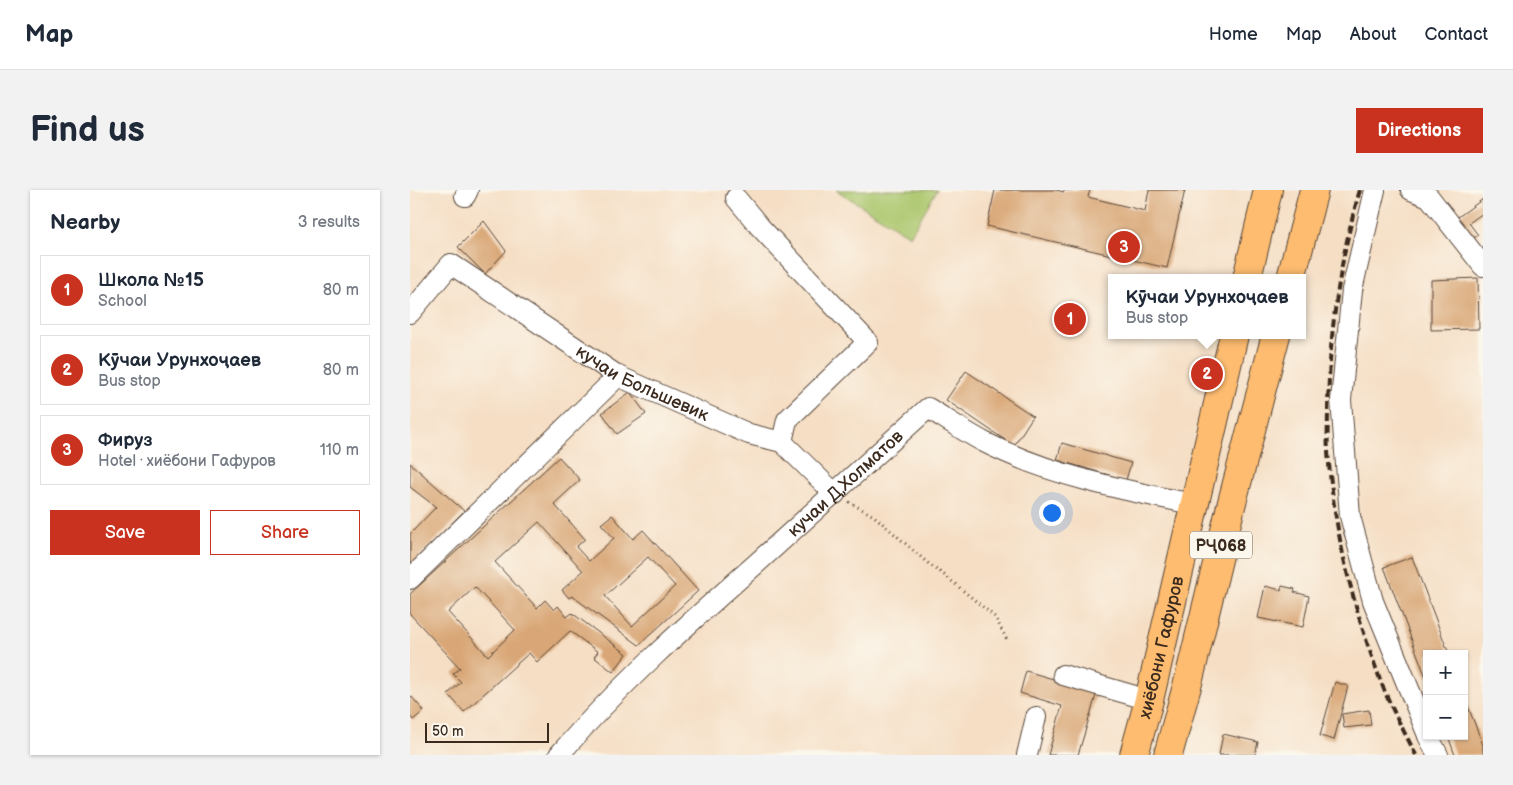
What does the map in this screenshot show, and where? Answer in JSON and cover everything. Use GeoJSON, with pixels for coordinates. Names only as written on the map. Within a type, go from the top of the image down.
{"type":"FeatureCollection","features":[{"type":"Feature","properties":{"kind":"highway"},"geometry":{"type":"LineString","coordinates":[[1248,274],[1268,190]]}},
{"type":"Feature","properties":{"kind":"highway"},"geometry":{"type":"LineString","coordinates":[[1292,274],[1314,190]]}},
{"type":"Feature","properties":{"kind":"highway","name":"хиёбони Гафуров"},"geometry":{"type":"LineString","coordinates":[[1137,742],[1150,700],[1193,504],[1233,339]]}},
{"type":"Feature","properties":{"kind":"highway","name":"РҶ068"},"geometry":{"type":"LineString","coordinates":[[1171,746],[1190,679],[1231,506],[1275,339]]}},
{"type":"Feature","properties":{"kind":"highway"},"geometry":{"type":"LineString","coordinates":[[1137,742],[1171,746]]}},
{"type":"Feature","properties":{"kind":"street"},"geometry":{"type":"LineString","coordinates":[[1375,190],[1352,290],[1341,400],[1350,516],[1374,601],[1423,723]]}},
{"type":"Feature","properties":{"kind":"street"},"geometry":{"type":"LineString","coordinates":[[1411,190],[1429,197],[1483,266]]}},
{"type":"Feature","properties":{"kind":"street"},"geometry":{"type":"LineString","coordinates":[[736,198],[760,227],[868,342],[787,420],[782,442],[835,494]]}},
{"type":"Feature","properties":{"kind":"street","name":"кучаи Большевик"},"geometry":{"type":"LineString","coordinates":[[410,313],[452,264],[618,376],[749,434],[782,442]]}},
{"type":"Feature","properties":{"kind":"street"},"geometry":{"type":"LineString","coordinates":[[410,579],[618,376]]}},
{"type":"Feature","properties":{"kind":"street","name":"кучаи Д,Холматов"},"geometry":{"type":"LineString","coordinates":[[559,755],[587,721],[663,646],[835,494],[928,408],[984,442],[1052,470],[1131,492],[1193,504]]}},
{"type":"Feature","properties":{"kind":"street"},"geometry":{"type":"LineString","coordinates":[[1063,675],[1150,700]]}},
{"type":"Feature","properties":{"kind":"street"},"geometry":{"type":"LineString","coordinates":[[1026,755],[1036,717]]}},
{"type":"Feature","properties":{"kind":"street"},"geometry":{"type":"LineString","coordinates":[[1430,740],[1438,755]]}},
{"type":"Feature","properties":{"kind":"path"},"geometry":{"type":"LineString","coordinates":[[835,494],[874,516],[930,565],[975,600],[994,618],[1006,640]]}},
{"type":"Feature","properties":{"kind":"green space"},"geometry":{"type":"Polygon","coordinates":[[[836,190],[937,190],[910,236],[836,190]]]}},
{"type":"Feature","properties":{"kind":"building"},"geometry":{"type":"Polygon","coordinates":[[[995,190],[1056,190],[1064,192],[1064,190],[1090,190],[1088,197],[1145,211],[1149,190],[1185,190],[1167,268],[987,226],[995,190]]]}},
{"type":"Feature","properties":{"kind":"building"},"geometry":{"type":"Polygon","coordinates":[[[1483,199],[1483,213],[1469,223],[1478,235],[1466,243],[1451,222],[1483,199]]]}},
{"type":"Feature","properties":{"kind":"building"},"geometry":{"type":"Polygon","coordinates":[[[484,221],[506,251],[485,274],[458,247],[484,221]]]}},
{"type":"Feature","properties":{"kind":"building"},"geometry":{"type":"Polygon","coordinates":[[[1478,278],[1479,329],[1431,330],[1431,280],[1478,278]]]}},
{"type":"Feature","properties":{"kind":"building"},"geometry":{"type":"Polygon","coordinates":[[[966,371],[1033,416],[1014,446],[946,400],[966,371]]]}},
{"type":"Feature","properties":{"kind":"building"},"geometry":{"type":"Polygon","coordinates":[[[630,392],[646,414],[617,434],[602,413],[630,392]]]}},
{"type":"Feature","properties":{"kind":"building"},"geometry":{"type":"Polygon","coordinates":[[[1062,443],[1131,463],[1126,480],[1057,460],[1062,443]]]}},
{"type":"Feature","properties":{"kind":"building"},"geometry":{"type":"Polygon","coordinates":[[[559,457],[580,480],[554,504],[585,539],[576,547],[589,561],[614,538],[601,524],[612,515],[633,539],[643,530],[698,591],[639,645],[572,596],[569,598],[562,590],[583,571],[539,522],[495,562],[537,608],[545,600],[554,610],[558,606],[567,617],[572,613],[627,654],[613,672],[594,657],[598,652],[570,631],[537,662],[529,653],[464,712],[448,694],[461,682],[453,674],[460,668],[410,614],[410,594],[559,457]],[[648,557],[605,596],[632,626],[675,586],[648,557]],[[475,587],[448,612],[488,656],[515,630],[475,587]]]}},
{"type":"Feature","properties":{"kind":"building"},"geometry":{"type":"Polygon","coordinates":[[[410,463],[464,511],[410,566],[410,534],[436,507],[410,487],[410,463]]]}},
{"type":"Feature","properties":{"kind":"building"},"geometry":{"type":"Polygon","coordinates":[[[1412,557],[1447,650],[1423,650],[1423,669],[1384,567],[1412,557]]]}},
{"type":"Feature","properties":{"kind":"building"},"geometry":{"type":"Polygon","coordinates":[[[1265,586],[1281,590],[1282,586],[1295,589],[1294,592],[1309,596],[1303,627],[1258,618],[1265,586]]]}},
{"type":"Feature","properties":{"kind":"building"},"geometry":{"type":"Polygon","coordinates":[[[1026,671],[1097,692],[1078,755],[1048,755],[1062,706],[1020,693],[1026,671]]]}},
{"type":"Feature","properties":{"kind":"building"},"geometry":{"type":"Polygon","coordinates":[[[1335,682],[1348,686],[1334,740],[1320,736],[1335,682]]]}},
{"type":"Feature","properties":{"kind":"building"},"geometry":{"type":"Polygon","coordinates":[[[410,695],[424,711],[413,720],[410,716],[410,695]]]}},
{"type":"Feature","properties":{"kind":"building"},"geometry":{"type":"Polygon","coordinates":[[[1468,706],[1483,745],[1483,755],[1455,755],[1449,740],[1468,740],[1468,706]]]}},
{"type":"Feature","properties":{"kind":"building"},"geometry":{"type":"Polygon","coordinates":[[[1369,710],[1371,725],[1344,728],[1342,714],[1369,710]]]}},
{"type":"Feature","properties":{"kind":"building"},"geometry":{"type":"Polygon","coordinates":[[[1223,734],[1258,742],[1255,755],[1219,755],[1223,734]]]}},
{"type":"Feature","properties":{"kind":"railway"},"geometry":{"type":"LineString","coordinates":[[1360,190],[1346,244],[1336,299],[1330,355],[1328,452],[1340,542],[1354,601],[1387,696],[1416,755]]}},
{"type":"Feature","properties":{"kind":"place","name":"Фируз"},"geometry":{"type":"Point","coordinates":[1124,247]}},
{"type":"Feature","properties":{"kind":"place","name":"Школа №15"},"geometry":{"type":"Point","coordinates":[1070,319]}},
{"type":"Feature","properties":{"kind":"place","name":"Кӯчаи Урунхоҷаев"},"geometry":{"type":"Point","coordinates":[1207,374]}}]}
